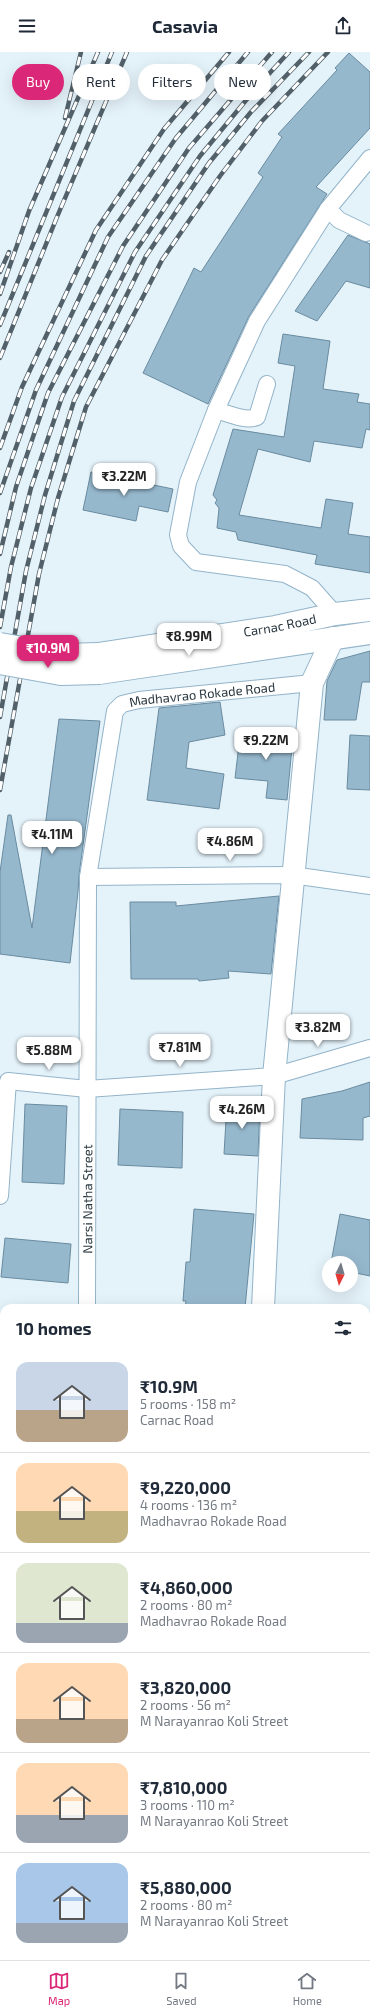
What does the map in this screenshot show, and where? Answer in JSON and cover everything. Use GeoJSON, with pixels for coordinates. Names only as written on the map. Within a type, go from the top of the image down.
{"type":"FeatureCollection","features":[{"type":"Feature","properties":{"kind":"main road","name":"Carnac Road"},"geometry":{"type":"LineString","coordinates":[[0,663],[61,674],[99,663],[335,614],[370,610]]}},
{"type":"Feature","properties":{"kind":"main road","name":"Carnac Road"},"geometry":{"type":"LineString","coordinates":[[0,644],[63,654],[99,663],[370,633]]}},
{"type":"Feature","properties":{"kind":"main road"},"geometry":{"type":"LineString","coordinates":[[263,1304],[274,1076],[292,875],[312,683],[333,638]]}},
{"type":"Feature","properties":{"kind":"street"},"geometry":{"type":"LineString","coordinates":[[335,614],[312,588],[285,574],[196,562],[181,546],[178,534],[188,482],[216,410],[257,321],[328,209],[370,158]]}},
{"type":"Feature","properties":{"kind":"street"},"geometry":{"type":"LineString","coordinates":[[328,209],[339,220],[366,233]]}},
{"type":"Feature","properties":{"kind":"street"},"geometry":{"type":"LineString","coordinates":[[216,410],[246,418],[257,418],[267,384]]}},
{"type":"Feature","properties":{"kind":"street","name":"Madhavrao Rokade Road"},"geometry":{"type":"LineString","coordinates":[[87,1089],[88,877],[112,721],[115,712],[122,704],[139,700],[312,683]]}},
{"type":"Feature","properties":{"kind":"street"},"geometry":{"type":"LineString","coordinates":[[88,877],[292,875],[370,886]]}},
{"type":"Feature","properties":{"kind":"street"},"geometry":{"type":"LineString","coordinates":[[0,1196],[8,1081],[87,1089],[274,1076],[370,1048]]}},
{"type":"Feature","properties":{"kind":"street","name":"Narsi Natha Street"},"geometry":{"type":"LineString","coordinates":[[87,1089],[87,1304]]}},
{"type":"Feature","properties":{"kind":"building"},"geometry":{"type":"Polygon","coordinates":[[[349,53],[370,72],[370,128],[316,187],[327,194],[249,316],[208,404],[143,373],[194,268],[201,272],[263,177],[258,173],[282,137],[278,134],[337,70],[335,68],[349,53]]]}},
{"type":"Feature","properties":{"kind":"building"},"geometry":{"type":"Polygon","coordinates":[[[348,235],[370,244],[370,288],[346,281],[317,321],[295,311],[348,235]]]}},
{"type":"Feature","properties":{"kind":"building"},"geometry":{"type":"Polygon","coordinates":[[[283,334],[330,341],[323,389],[359,394],[357,402],[370,404],[370,430],[366,429],[362,448],[314,441],[310,462],[258,449],[239,515],[321,528],[326,499],[353,503],[348,534],[370,537],[370,573],[315,564],[317,555],[238,540],[236,532],[217,528],[219,508],[215,503],[217,500],[213,495],[233,429],[284,437],[295,366],[278,363],[283,334]]]}},
{"type":"Feature","properties":{"kind":"building"},"geometry":{"type":"Polygon","coordinates":[[[91,472],[173,489],[168,512],[139,506],[136,521],[83,510],[91,472]]]}},
{"type":"Feature","properties":{"kind":"building"},"geometry":{"type":"Polygon","coordinates":[[[370,651],[370,682],[362,682],[356,720],[324,720],[327,681],[337,660],[370,651]]]}},
{"type":"Feature","properties":{"kind":"building"},"geometry":{"type":"Polygon","coordinates":[[[220,702],[225,735],[189,742],[186,768],[224,774],[219,809],[147,800],[159,708],[220,702]]]}},
{"type":"Feature","properties":{"kind":"building"},"geometry":{"type":"Polygon","coordinates":[[[59,719],[100,721],[79,875],[70,963],[0,954],[0,872],[8,815],[11,815],[32,928],[59,719]]]}},
{"type":"Feature","properties":{"kind":"building"},"geometry":{"type":"Polygon","coordinates":[[[241,728],[262,730],[262,733],[293,737],[287,800],[266,798],[268,781],[235,778],[241,728]]]}},
{"type":"Feature","properties":{"kind":"building"},"geometry":{"type":"Polygon","coordinates":[[[350,735],[370,736],[370,790],[347,789],[350,735]]]}},
{"type":"Feature","properties":{"kind":"building"},"geometry":{"type":"Polygon","coordinates":[[[279,896],[271,974],[228,971],[229,978],[199,981],[198,979],[131,979],[130,902],[176,902],[176,906],[279,896]]]}},
{"type":"Feature","properties":{"kind":"building"},"geometry":{"type":"Polygon","coordinates":[[[370,1082],[370,1116],[363,1118],[363,1140],[300,1138],[302,1099],[342,1091],[370,1082]]]}},
{"type":"Feature","properties":{"kind":"building"},"geometry":{"type":"Polygon","coordinates":[[[227,1103],[260,1105],[258,1156],[224,1154],[227,1103]]]}},
{"type":"Feature","properties":{"kind":"building"},"geometry":{"type":"Polygon","coordinates":[[[25,1104],[67,1106],[64,1184],[22,1182],[25,1104]]]}},
{"type":"Feature","properties":{"kind":"building"},"geometry":{"type":"Polygon","coordinates":[[[120,1109],[183,1112],[182,1168],[118,1165],[120,1109]]]}},
{"type":"Feature","properties":{"kind":"building"},"geometry":{"type":"Polygon","coordinates":[[[194,1209],[254,1214],[245,1304],[186,1304],[186,1301],[183,1301],[186,1262],[190,1262],[194,1209]]]}},
{"type":"Feature","properties":{"kind":"building"},"geometry":{"type":"Polygon","coordinates":[[[340,1214],[370,1220],[370,1276],[358,1273],[358,1256],[332,1256],[340,1214]]]}},
{"type":"Feature","properties":{"kind":"building"},"geometry":{"type":"Polygon","coordinates":[[[5,1238],[71,1244],[68,1283],[1,1277],[5,1238]]]}},
{"type":"Feature","properties":{"kind":"railway"},"geometry":{"type":"LineString","coordinates":[[65,118],[81,52]]}},
{"type":"Feature","properties":{"kind":"railway"},"geometry":{"type":"LineString","coordinates":[[0,294],[29,211],[98,52]]}},
{"type":"Feature","properties":{"kind":"railway"},"geometry":{"type":"LineString","coordinates":[[0,325],[112,52]]}},
{"type":"Feature","properties":{"kind":"railway"},"geometry":{"type":"LineString","coordinates":[[0,358],[57,217],[127,52]]}},
{"type":"Feature","properties":{"kind":"railway"},"geometry":{"type":"LineString","coordinates":[[0,448],[22,387],[96,230],[164,129],[229,52]]}},
{"type":"Feature","properties":{"kind":"railway"},"geometry":{"type":"LineString","coordinates":[[0,493],[36,390],[108,237],[176,138],[248,52]]}},
{"type":"Feature","properties":{"kind":"railway"},"geometry":{"type":"LineString","coordinates":[[0,554],[16,487],[48,393],[123,246],[189,148],[272,52]]}},
{"type":"Feature","properties":{"kind":"railway"},"geometry":{"type":"LineString","coordinates":[[0,627],[11,567],[31,488],[62,397],[135,252],[200,156],[257,87],[289,52]]}},
{"type":"Feature","properties":{"kind":"railway"},"geometry":{"type":"LineString","coordinates":[[0,717],[26,571],[45,495],[74,401],[146,256],[209,163],[251,112],[309,52]]}},
{"type":"Feature","properties":{"kind":"railway"},"geometry":{"type":"LineString","coordinates":[[0,790],[39,574],[58,498],[86,407],[162,260],[220,176],[262,121],[328,52]]}},
{"type":"Feature","properties":{"kind":"railway"},"geometry":{"type":"LineString","coordinates":[[0,272],[9,252]]}}]}
